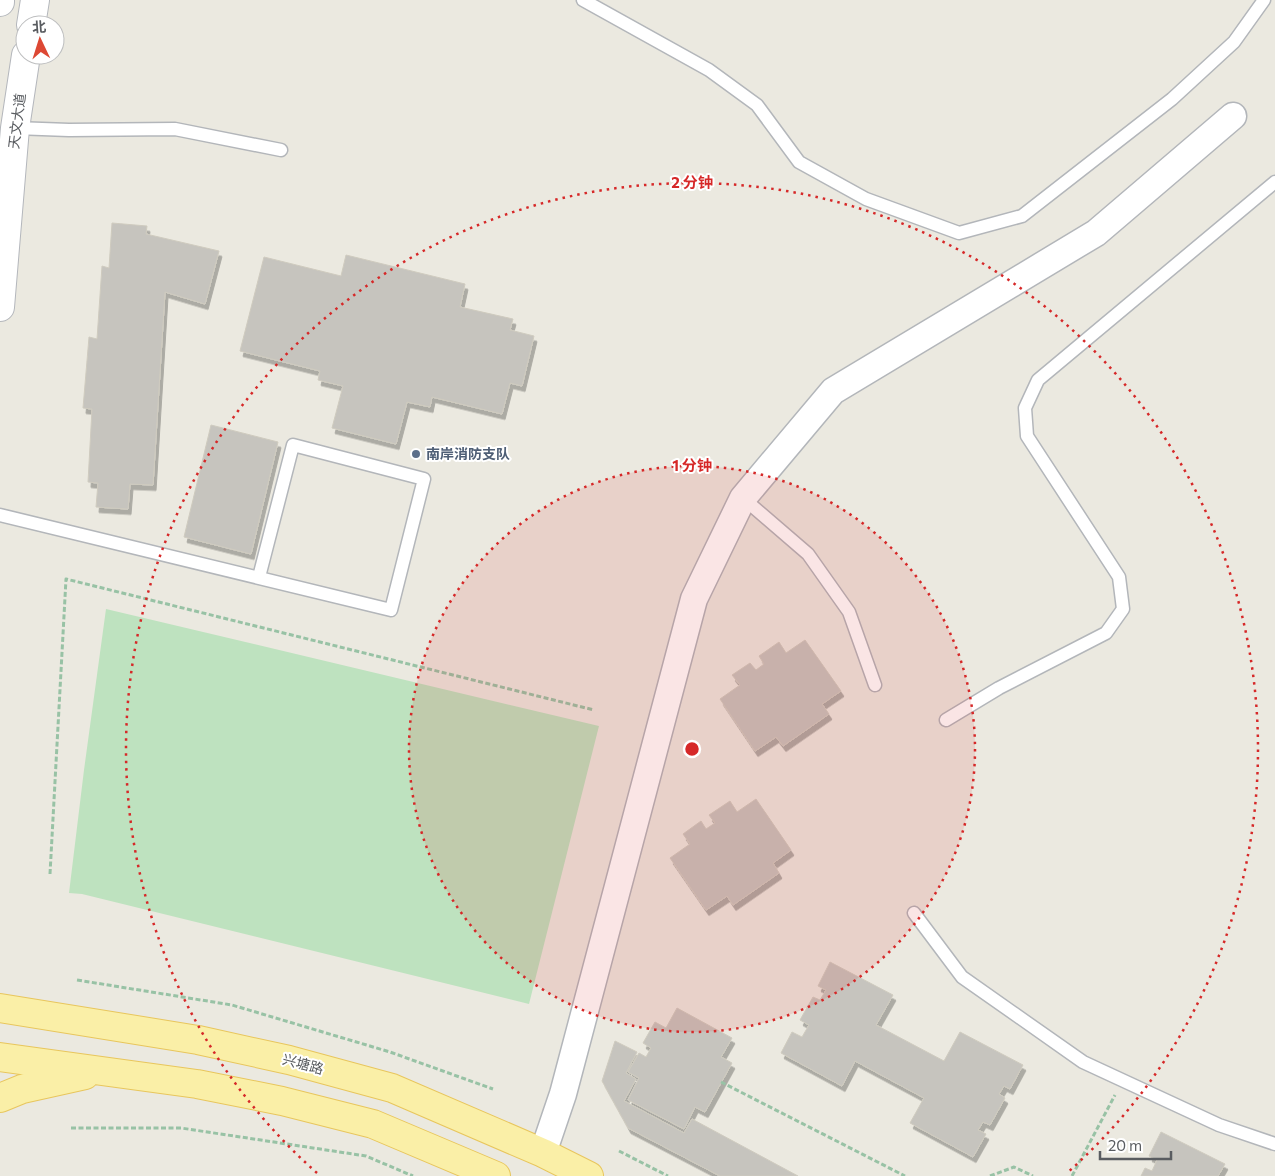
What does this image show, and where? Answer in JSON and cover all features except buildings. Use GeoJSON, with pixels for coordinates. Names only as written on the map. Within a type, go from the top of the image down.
{"type":"FeatureCollection","features":[{"type":"Feature","properties":{"kind":"main road"},"geometry":{"type":"LineString","coordinates":[[33,15],[35,0]]}},
{"type":"Feature","properties":{"kind":"main road","name":"天文大道"},"geometry":{"type":"LineString","coordinates":[[0,307],[15,128],[24,65]]}},
{"type":"Feature","properties":{"kind":"main road","name":"兴塘路"},"geometry":{"type":"LineString","coordinates":[[0,1008],[198,1040],[289,1060],[392,1088],[543,1153],[589,1176]]}},
{"type":"Feature","properties":{"kind":"main road"},"geometry":{"type":"LineString","coordinates":[[0,1057],[109,1070],[282,1100],[372,1124],[496,1176]]}},
{"type":"Feature","properties":{"kind":"main road"},"geometry":{"type":"LineString","coordinates":[[0,1098],[22,1089],[49,1082],[109,1070]]}},
{"type":"Feature","properties":{"kind":"street"},"geometry":{"type":"LineString","coordinates":[[543,1153],[563,1094],[694,599],[743,498],[833,391],[1096,233],[1233,116]]}},
{"type":"Feature","properties":{"kind":"lane"},"geometry":{"type":"LineString","coordinates":[[584,0],[709,70],[757,105],[799,162],[866,199],[959,233],[1022,216],[1172,99],[1234,42],[1264,0]]}},
{"type":"Feature","properties":{"kind":"lane"},"geometry":{"type":"LineString","coordinates":[[15,128],[175,130],[281,150]]}},
{"type":"Feature","properties":{"kind":"lane"},"geometry":{"type":"LineString","coordinates":[[946,720],[999,688],[1106,634],[1123,609],[1119,577],[1026,436],[1025,408],[1038,380],[1275,182]]}},
{"type":"Feature","properties":{"kind":"lane"},"geometry":{"type":"LineString","coordinates":[[0,515],[391,610],[424,478],[293,445],[259,577]]}},
{"type":"Feature","properties":{"kind":"lane"},"geometry":{"type":"LineString","coordinates":[[743,498],[808,554],[849,612],[875,685]]}},
{"type":"Feature","properties":{"kind":"lane"},"geometry":{"type":"LineString","coordinates":[[914,913],[962,977],[1083,1062],[1219,1125],[1275,1144]]}},
{"type":"Feature","properties":{"kind":"path"},"geometry":{"type":"LineString","coordinates":[[50,874],[66,579],[594,710]]}},
{"type":"Feature","properties":{"kind":"path"},"geometry":{"type":"LineString","coordinates":[[77,980],[232,1005],[390,1052],[493,1089]]}},
{"type":"Feature","properties":{"kind":"path"},"geometry":{"type":"LineString","coordinates":[[721,1082],[905,1176]]}},
{"type":"Feature","properties":{"kind":"path"},"geometry":{"type":"LineString","coordinates":[[1072,1176],[1108,1106]]}},
{"type":"Feature","properties":{"kind":"path"},"geometry":{"type":"LineString","coordinates":[[71,1128],[182,1128],[366,1156],[413,1176]]}},
{"type":"Feature","properties":{"kind":"path"},"geometry":{"type":"LineString","coordinates":[[619,1151],[668,1176]]}},
{"type":"Feature","properties":{"kind":"path"},"geometry":{"type":"LineString","coordinates":[[990,1176],[1014,1166],[1033,1176]]}},
{"type":"Feature","properties":{"kind":"green space"},"geometry":{"type":"Polygon","coordinates":[[[106,609],[599,726],[529,1004],[82,894],[69,893],[106,609]]]}},
{"type":"Feature","properties":{"kind":"place","name":"南岸消防支队"},"geometry":{"type":"Point","coordinates":[416,454]}}]}
